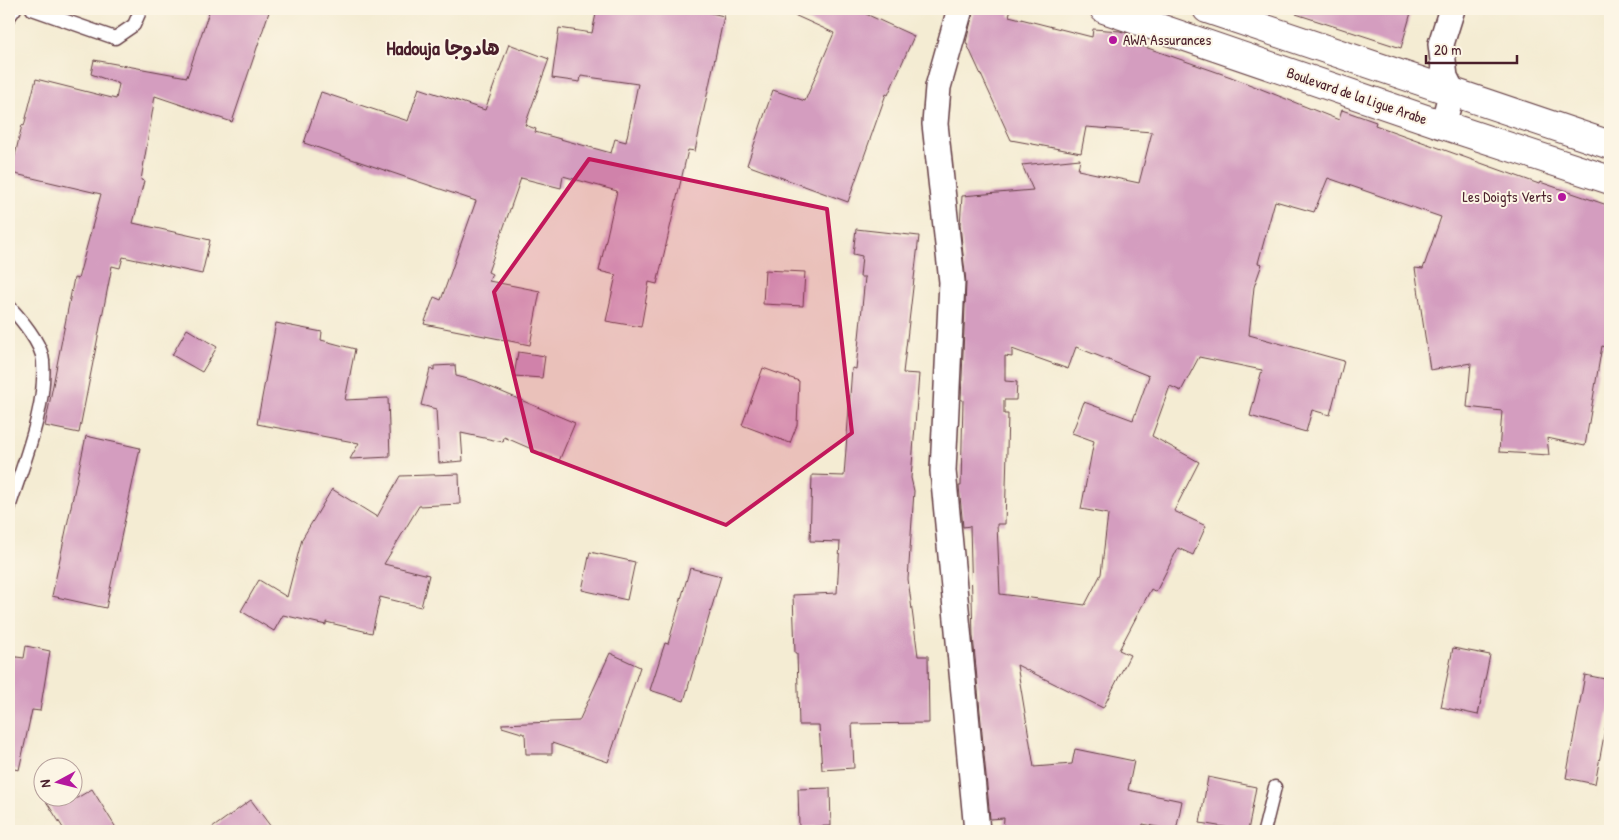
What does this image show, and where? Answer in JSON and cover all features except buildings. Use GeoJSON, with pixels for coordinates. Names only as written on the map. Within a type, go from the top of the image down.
{"type":"FeatureCollection","features":[{"type":"Feature","properties":{"kind":"main road","name":"Boulevard de la Ligue Arabe"},"geometry":{"type":"LineString","coordinates":[[1104,9],[1610,180]]}},
{"type":"Feature","properties":{"kind":"main road"},"geometry":{"type":"LineString","coordinates":[[1207,9],[1610,145]]}},
{"type":"Feature","properties":{"kind":"street"},"geometry":{"type":"LineString","coordinates":[[960,9],[938,86],[935,124],[952,282],[943,471],[977,831]]}},
{"type":"Feature","properties":{"kind":"street"},"geometry":{"type":"LineString","coordinates":[[1443,125],[1452,91],[1445,77],[1441,44],[1452,9]]}},
{"type":"Feature","properties":{"kind":"lane"},"geometry":{"type":"LineString","coordinates":[[9,18],[15,9]]}},
{"type":"Feature","properties":{"kind":"lane"},"geometry":{"type":"LineString","coordinates":[[32,9],[115,38],[134,25],[141,9]]}},
{"type":"Feature","properties":{"kind":"lane"},"geometry":{"type":"LineString","coordinates":[[9,306],[26,323],[44,359],[41,401],[9,508]]}},
{"type":"Feature","properties":{"kind":"lane"},"geometry":{"type":"LineString","coordinates":[[1264,831],[1275,787]]}},
{"type":"Feature","properties":{"kind":"highlighted area"},"geometry":{"type":"Polygon","coordinates":[[[589,159],[827,209],[852,433],[726,525],[532,451],[494,292],[589,159]]]}},
{"type":"Feature","properties":{"kind":"place","name":"AWA Assurances"},"geometry":{"type":"Point","coordinates":[1113,40]}},
{"type":"Feature","properties":{"kind":"place","name":"Les Doigts Verts"},"geometry":{"type":"Point","coordinates":[1562,197]}},
{"type":"Feature","properties":{"kind":"district","name":"Hadouja هادوجا"},"geometry":{"type":"Point","coordinates":[443,48]}}]}
